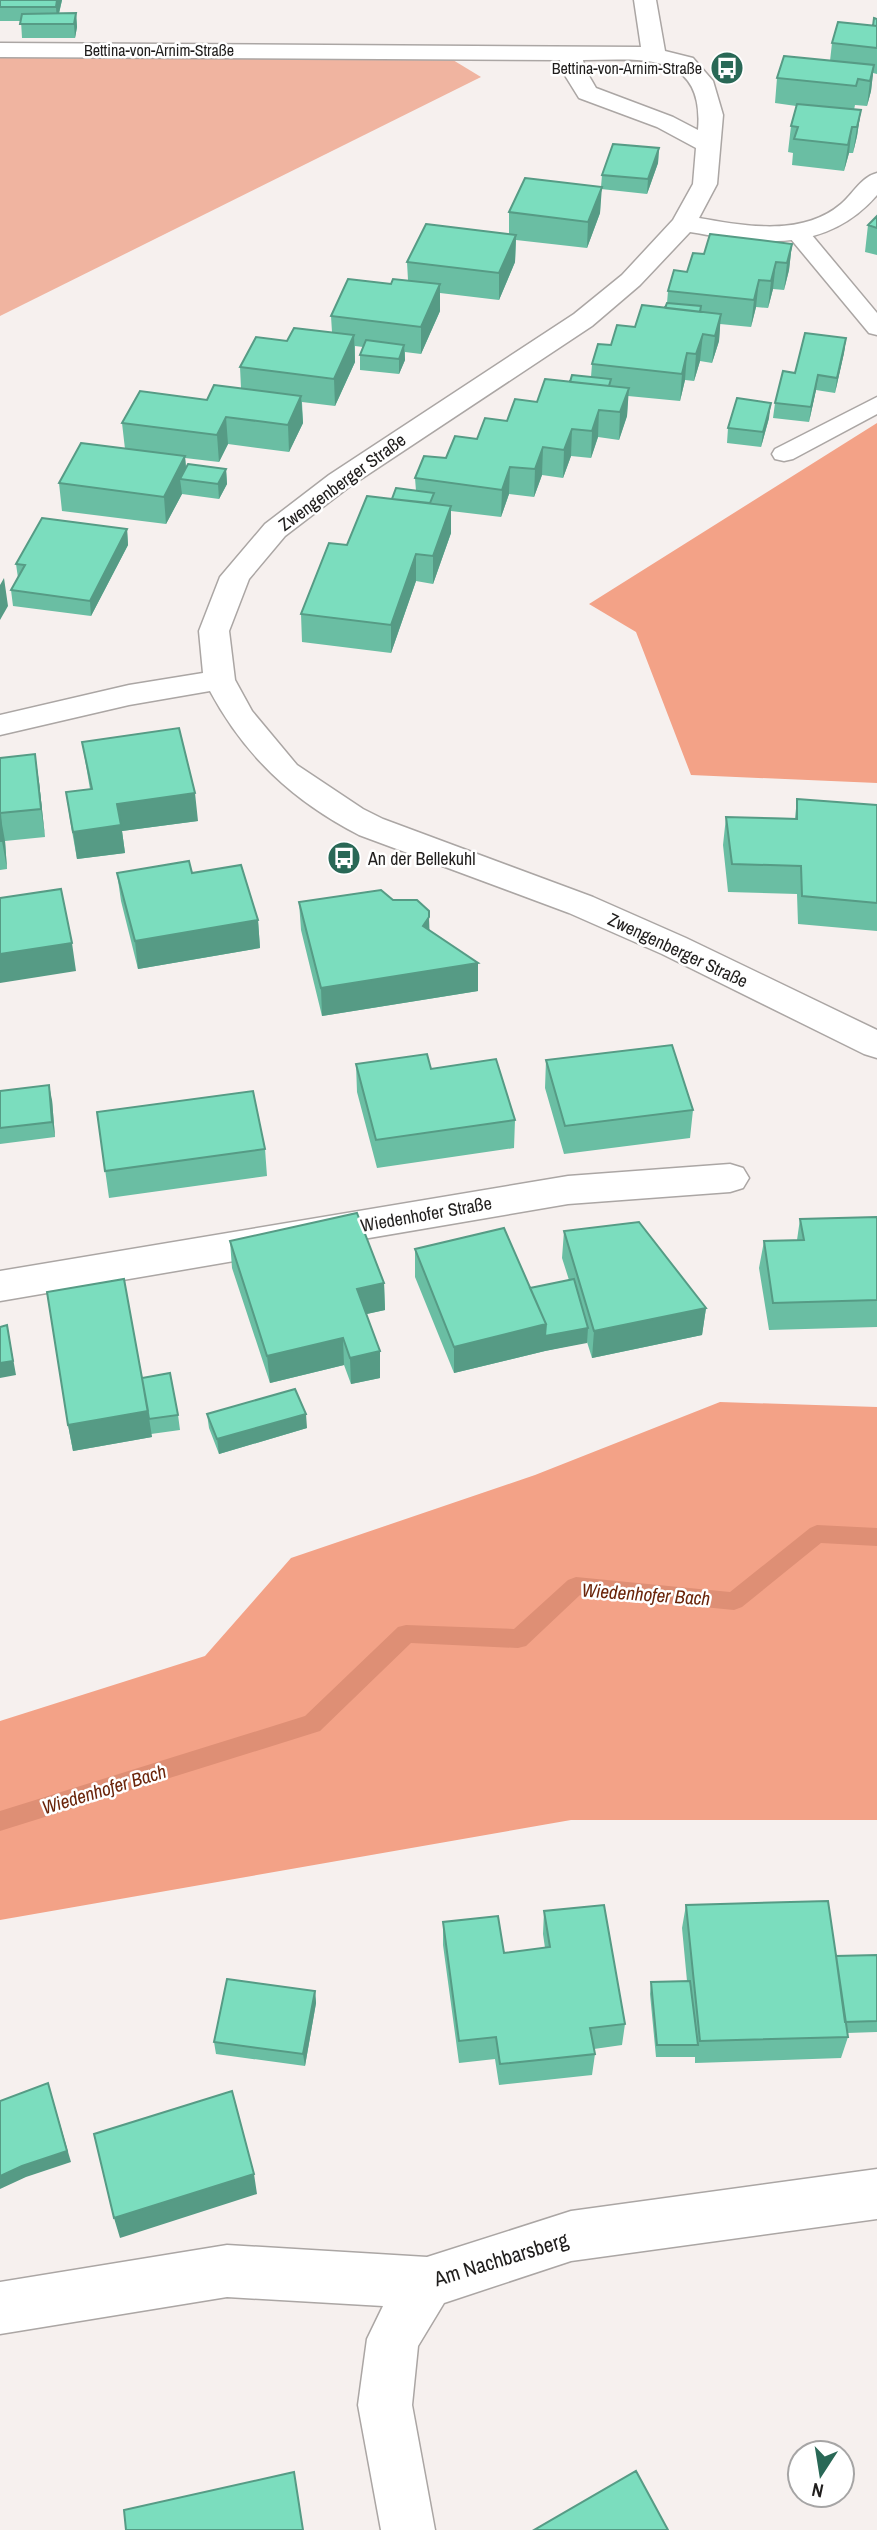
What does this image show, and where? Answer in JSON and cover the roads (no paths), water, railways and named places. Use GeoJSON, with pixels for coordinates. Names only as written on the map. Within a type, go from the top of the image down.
{"type":"FeatureCollection","features":[{"type":"Feature","properties":{"kind":"street"},"geometry":{"type":"LineString","coordinates":[[645,0],[654,55]]}},
{"type":"Feature","properties":{"kind":"street","name":"Bettina-von-Arnim-Straße"},"geometry":{"type":"LineString","coordinates":[[0,50],[571,52]]}},
{"type":"Feature","properties":{"kind":"street"},"geometry":{"type":"LineString","coordinates":[[571,52],[573,69],[587,93],[665,122],[707,144]]}},
{"type":"Feature","properties":{"kind":"street","name":"Zwengenberger Straße"},"geometry":{"type":"LineString","coordinates":[[571,52],[654,55],[685,63],[701,81],[711,116],[705,184],[684,223],[631,280],[583,320],[339,481],[275,530],[234,577],[214,631],[219,680],[239,716],[286,772],[351,817],[593,910],[674,946],[877,1045]]}},
{"type":"Feature","properties":{"kind":"street"},"geometry":{"type":"LineString","coordinates":[[684,223],[743,232],[798,233],[828,224],[848,212],[877,180]]}},
{"type":"Feature","properties":{"kind":"street"},"geometry":{"type":"LineString","coordinates":[[0,724],[129,695],[219,680]]}},
{"type":"Feature","properties":{"kind":"street","name":"Wiedenhofer Straße"},"geometry":{"type":"LineString","coordinates":[[0,1286],[569,1190],[730,1178]]}},
{"type":"Feature","properties":{"kind":"street","name":"Am Nachbarsberg"},"geometry":{"type":"LineString","coordinates":[[0,2308],[227,2271],[427,2283],[571,2236],[877,2194]]}},
{"type":"Feature","properties":{"kind":"street"},"geometry":{"type":"LineString","coordinates":[[408,2530],[385,2404],[394,2339],[427,2283]]}},
{"type":"Feature","properties":{"kind":"lane"},"geometry":{"type":"LineString","coordinates":[[798,233],[877,328]]}},
{"type":"Feature","properties":{"kind":"lane"},"geometry":{"type":"LineString","coordinates":[[784,454],[877,404]]}},
{"type":"Feature","properties":{"kind":"waterway","name":"Wiedenhofer Bach"},"geometry":{"type":"LineString","coordinates":[[0,1821],[312,1724],[406,1634],[518,1639],[576,1586],[734,1601],[817,1534],[877,1537]]}},
{"type":"Feature","properties":{"kind":"place","name":"Bettina-von-Arnim-Straße"},"geometry":{"type":"Point","coordinates":[727,68]}},
{"type":"Feature","properties":{"kind":"place","name":"An der Bellekuhl"},"geometry":{"type":"Point","coordinates":[344,858]}}]}
